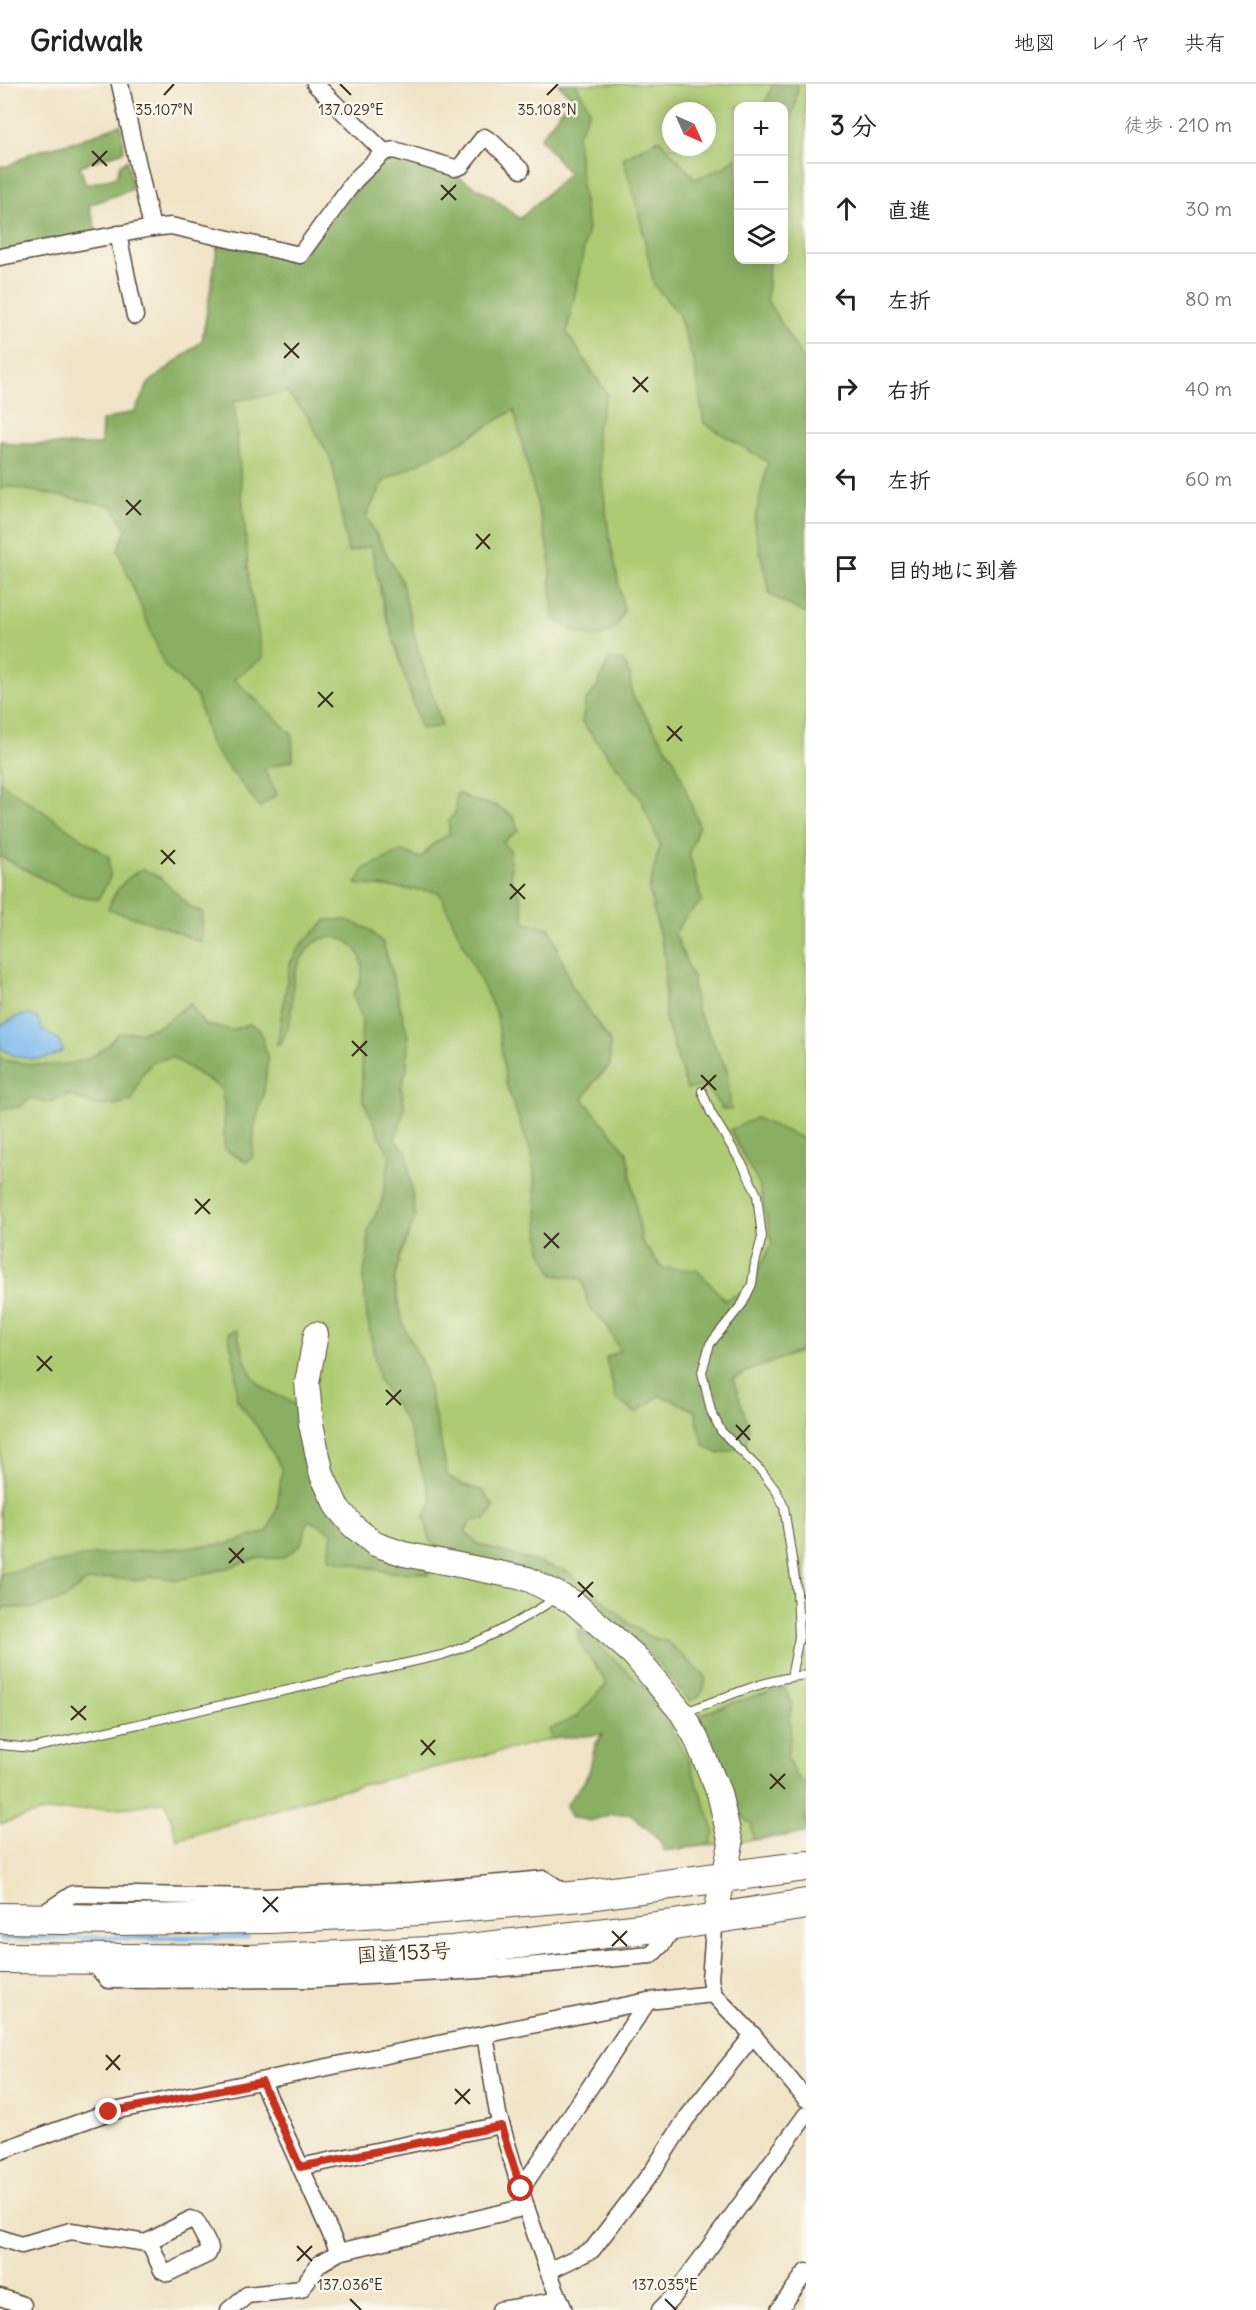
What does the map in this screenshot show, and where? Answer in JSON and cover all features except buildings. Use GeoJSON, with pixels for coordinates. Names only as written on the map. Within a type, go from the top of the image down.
{"type":"FeatureCollection","features":[{"type":"Feature","properties":{"kind":"highway","name":"国道153号"},"geometry":{"type":"LineString","coordinates":[[0,1918],[119,1920],[305,1906],[419,1910],[570,1897],[723,1877],[800,1862]]}},
{"type":"Feature","properties":{"kind":"highway","name":"国道153号"},"geometry":{"type":"LineString","coordinates":[[0,1958],[250,1960],[452,1951],[674,1925],[806,1904]]}},
{"type":"Feature","properties":{"kind":"street"},"geometry":{"type":"LineString","coordinates":[[120,84],[152,228]]}},
{"type":"Feature","properties":{"kind":"street"},"geometry":{"type":"LineString","coordinates":[[315,84],[384,152]]}},
{"type":"Feature","properties":{"kind":"street"},"geometry":{"type":"LineString","coordinates":[[0,257],[171,226],[300,255],[355,180],[384,152],[394,150],[454,168],[461,165],[484,137],[521,170]]}},
{"type":"Feature","properties":{"kind":"street"},"geometry":{"type":"LineString","coordinates":[[118,234],[135,316]]}},
{"type":"Feature","properties":{"kind":"street"},"geometry":{"type":"LineString","coordinates":[[316,1334],[307,1383],[311,1424],[322,1475],[337,1507],[353,1526],[375,1544],[404,1554],[528,1579],[561,1595],[573,1602],[634,1655],[682,1713],[696,1738],[719,1793],[731,1844],[715,1917],[711,1979],[713,1994],[753,2035],[806,2099]]}},
{"type":"Feature","properties":{"kind":"street"},"geometry":{"type":"LineString","coordinates":[[0,2151],[109,2112],[648,2001],[713,1994]]}},
{"type":"Feature","properties":{"kind":"street"},"geometry":{"type":"LineString","coordinates":[[521,2189],[648,2001]]}},
{"type":"Feature","properties":{"kind":"street"},"geometry":{"type":"LineString","coordinates":[[485,2035],[501,2126],[526,2207],[562,2305],[501,2310]]}},
{"type":"Feature","properties":{"kind":"street"},"geometry":{"type":"LineString","coordinates":[[548,2271],[592,2250],[654,2169],[686,2119],[753,2035]]}},
{"type":"Feature","properties":{"kind":"street"},"geometry":{"type":"LineString","coordinates":[[262,2082],[339,2252]]}},
{"type":"Feature","properties":{"kind":"street"},"geometry":{"type":"LineString","coordinates":[[660,2310],[673,2297],[806,2115]]}},
{"type":"Feature","properties":{"kind":"street"},"geometry":{"type":"LineString","coordinates":[[300,2167],[501,2126]]}},
{"type":"Feature","properties":{"kind":"street"},"geometry":{"type":"LineString","coordinates":[[229,2310],[247,2295],[301,2289],[319,2264],[339,2252],[526,2207]]}},
{"type":"Feature","properties":{"kind":"street"},"geometry":{"type":"LineString","coordinates":[[0,2238],[21,2245],[71,2230],[149,2241]]}},
{"type":"Feature","properties":{"kind":"street"},"geometry":{"type":"LineString","coordinates":[[778,2310],[806,2271]]}},
{"type":"Feature","properties":{"kind":"street"},"geometry":{"type":"LineString","coordinates":[[0,2297],[24,2305],[22,2310]]}},
{"type":"Feature","properties":{"kind":"lane"},"geometry":{"type":"LineString","coordinates":[[702,1092],[711,1113],[744,1167],[757,1195],[762,1238],[752,1284],[743,1303],[710,1344],[702,1372],[711,1411],[721,1431],[762,1472],[777,1492],[784,1507],[796,1581],[799,1637],[790,1677]]}},
{"type":"Feature","properties":{"kind":"lane"},"geometry":{"type":"LineString","coordinates":[[0,1745],[33,1748],[442,1655],[470,1646],[530,1616],[561,1595]]}},
{"type":"Feature","properties":{"kind":"lane"},"geometry":{"type":"LineString","coordinates":[[682,1713],[790,1677],[806,1675]]}},
{"type":"Feature","properties":{"kind":"green space"},"geometry":{"type":"Polygon","coordinates":[[[558,84],[806,84],[806,1833],[664,1851],[659,1839],[631,1814],[611,1814],[590,1821],[571,1816],[566,1805],[582,1785],[590,1770],[595,1745],[602,1734],[552,1739],[325,1794],[177,1840],[166,1801],[130,1807],[43,1812],[0,1824],[0,441],[14,444],[101,445],[102,421],[135,411],[149,383],[202,341],[218,244],[299,258],[490,195],[520,219],[569,173],[540,138],[572,97],[558,84]]]}},
{"type":"Feature","properties":{"kind":"green space"},"geometry":{"type":"Polygon","coordinates":[[[558,84],[576,84],[590,110],[577,136],[588,228],[567,333],[607,394],[596,431],[609,534],[624,611],[614,628],[599,636],[583,634],[553,618],[549,552],[514,410],[457,444],[385,480],[366,516],[401,580],[419,653],[442,726],[421,729],[384,608],[371,546],[348,552],[332,462],[307,415],[286,392],[234,401],[250,588],[263,658],[234,679],[292,734],[293,760],[264,769],[277,794],[260,807],[211,746],[197,697],[165,666],[118,550],[126,529],[113,506],[11,487],[0,488],[0,441],[14,444],[101,445],[102,421],[135,411],[149,383],[202,341],[218,244],[299,258],[377,166],[399,158],[442,168],[490,195],[520,219],[569,173],[540,138],[572,97],[558,84]]]}},
{"type":"Feature","properties":{"kind":"green space"},"geometry":{"type":"Polygon","coordinates":[[[773,84],[798,84],[795,106],[788,128],[788,102],[766,102],[773,84]]]}},
{"type":"Feature","properties":{"kind":"green space"},"geometry":{"type":"Polygon","coordinates":[[[121,124],[124,151],[80,166],[86,185],[117,176],[120,165],[127,160],[133,189],[89,205],[98,236],[0,255],[0,166],[8,166],[33,152],[80,140],[121,124]]]}},
{"type":"Feature","properties":{"kind":"green space"},"geometry":{"type":"Polygon","coordinates":[[[659,139],[662,142],[662,156],[674,156],[695,179],[724,167],[734,159],[734,264],[769,264],[767,300],[806,364],[806,614],[770,595],[754,524],[768,462],[704,423],[694,362],[678,313],[654,285],[638,209],[623,158],[659,139]]]}},
{"type":"Feature","properties":{"kind":"green space"},"geometry":{"type":"Polygon","coordinates":[[[609,659],[624,661],[630,676],[632,695],[675,761],[699,825],[689,853],[702,902],[686,916],[675,933],[693,979],[696,1008],[727,1070],[731,1110],[722,1109],[707,1087],[687,1089],[665,1018],[665,958],[649,890],[660,845],[640,797],[582,722],[585,702],[596,688],[609,659]]]}},
{"type":"Feature","properties":{"kind":"green space"},"geometry":{"type":"Polygon","coordinates":[[[0,782],[109,857],[110,877],[98,900],[69,893],[0,856],[0,782]]]}},
{"type":"Feature","properties":{"kind":"green space"},"geometry":{"type":"Polygon","coordinates":[[[458,793],[473,801],[494,805],[513,816],[519,830],[503,842],[510,850],[511,878],[521,898],[525,923],[550,928],[573,989],[610,1041],[610,1065],[593,1083],[583,1099],[627,1152],[642,1242],[662,1268],[697,1270],[725,1300],[748,1290],[772,1243],[759,1185],[730,1130],[756,1118],[806,1140],[806,1344],[799,1352],[733,1379],[749,1428],[746,1447],[719,1454],[704,1446],[695,1411],[673,1400],[659,1396],[636,1413],[616,1399],[606,1358],[620,1351],[606,1323],[589,1308],[582,1279],[554,1275],[541,1251],[532,1155],[506,1084],[497,1016],[439,892],[356,884],[365,868],[402,851],[421,858],[432,845],[449,834],[449,821],[456,811],[458,793]]]}},
{"type":"Feature","properties":{"kind":"green space"},"geometry":{"type":"Polygon","coordinates":[[[143,869],[161,878],[190,907],[203,913],[201,942],[108,909],[121,885],[143,869]]]}},
{"type":"Feature","properties":{"kind":"green space"},"geometry":{"type":"Polygon","coordinates":[[[327,920],[347,920],[368,929],[382,942],[408,1037],[407,1069],[401,1087],[405,1108],[395,1140],[407,1152],[415,1217],[399,1259],[394,1282],[402,1322],[423,1365],[447,1475],[461,1484],[483,1491],[494,1507],[485,1520],[473,1520],[465,1531],[477,1544],[566,1571],[631,1625],[650,1637],[666,1641],[706,1677],[699,1697],[689,1701],[661,1666],[578,1593],[555,1578],[448,1556],[431,1543],[424,1517],[432,1501],[409,1429],[379,1381],[367,1316],[363,1278],[368,1253],[368,1231],[382,1201],[390,1157],[363,1100],[362,1018],[353,995],[361,979],[362,964],[358,952],[350,943],[339,938],[327,938],[315,942],[305,953],[294,979],[289,1025],[282,1042],[277,1045],[290,963],[301,945],[327,920]]]}},
{"type":"Feature","properties":{"kind":"green space"},"geometry":{"type":"Polygon","coordinates":[[[190,1003],[205,1025],[232,1030],[249,1024],[260,1030],[268,1060],[264,1091],[255,1125],[252,1158],[246,1162],[224,1149],[224,1106],[221,1088],[172,1057],[152,1062],[141,1076],[132,1101],[100,1106],[70,1095],[45,1103],[32,1098],[19,1107],[0,1109],[0,1057],[3,1060],[41,1065],[79,1061],[102,1050],[119,1033],[141,1032],[162,1025],[190,1003]]]}},
{"type":"Feature","properties":{"kind":"green space"},"geometry":{"type":"Polygon","coordinates":[[[237,1330],[247,1366],[256,1381],[299,1409],[316,1487],[426,1568],[429,1574],[389,1572],[329,1559],[332,1532],[309,1520],[300,1546],[282,1558],[256,1558],[178,1580],[152,1576],[142,1580],[110,1578],[85,1582],[66,1598],[32,1609],[4,1607],[0,1613],[0,1574],[93,1555],[227,1544],[267,1532],[277,1508],[282,1469],[258,1428],[237,1400],[235,1365],[228,1333],[237,1330]]]}},
{"type":"Feature","properties":{"kind":"green space"},"geometry":{"type":"Polygon","coordinates":[[[577,1629],[586,1634],[640,1683],[655,1702],[689,1761],[715,1833],[710,1844],[664,1851],[659,1839],[631,1814],[611,1814],[590,1821],[571,1816],[566,1805],[586,1779],[596,1747],[603,1734],[552,1739],[549,1730],[576,1717],[606,1685],[599,1670],[585,1652],[577,1629]]]}},
{"type":"Feature","properties":{"kind":"green space"},"geometry":{"type":"Polygon","coordinates":[[[785,1688],[792,1704],[789,1718],[791,1737],[787,1756],[795,1775],[806,1785],[806,1833],[753,1840],[752,1825],[743,1817],[727,1791],[697,1716],[785,1688]]]}},
{"type":"Feature","properties":{"kind":"water"},"geometry":{"type":"Polygon","coordinates":[[[29,1014],[38,1019],[42,1030],[58,1041],[63,1051],[48,1057],[31,1059],[14,1055],[0,1047],[0,1026],[16,1017],[29,1014]]]}},
{"type":"Feature","properties":{"kind":"waterway"},"geometry":{"type":"LineString","coordinates":[[0,1938],[248,1937]]}},
{"type":"Feature","properties":{"kind":"route"},"geometry":{"type":"LineString","coordinates":[[109,2112],[262,2082],[300,2167],[501,2126],[521,2189]]}}]}
